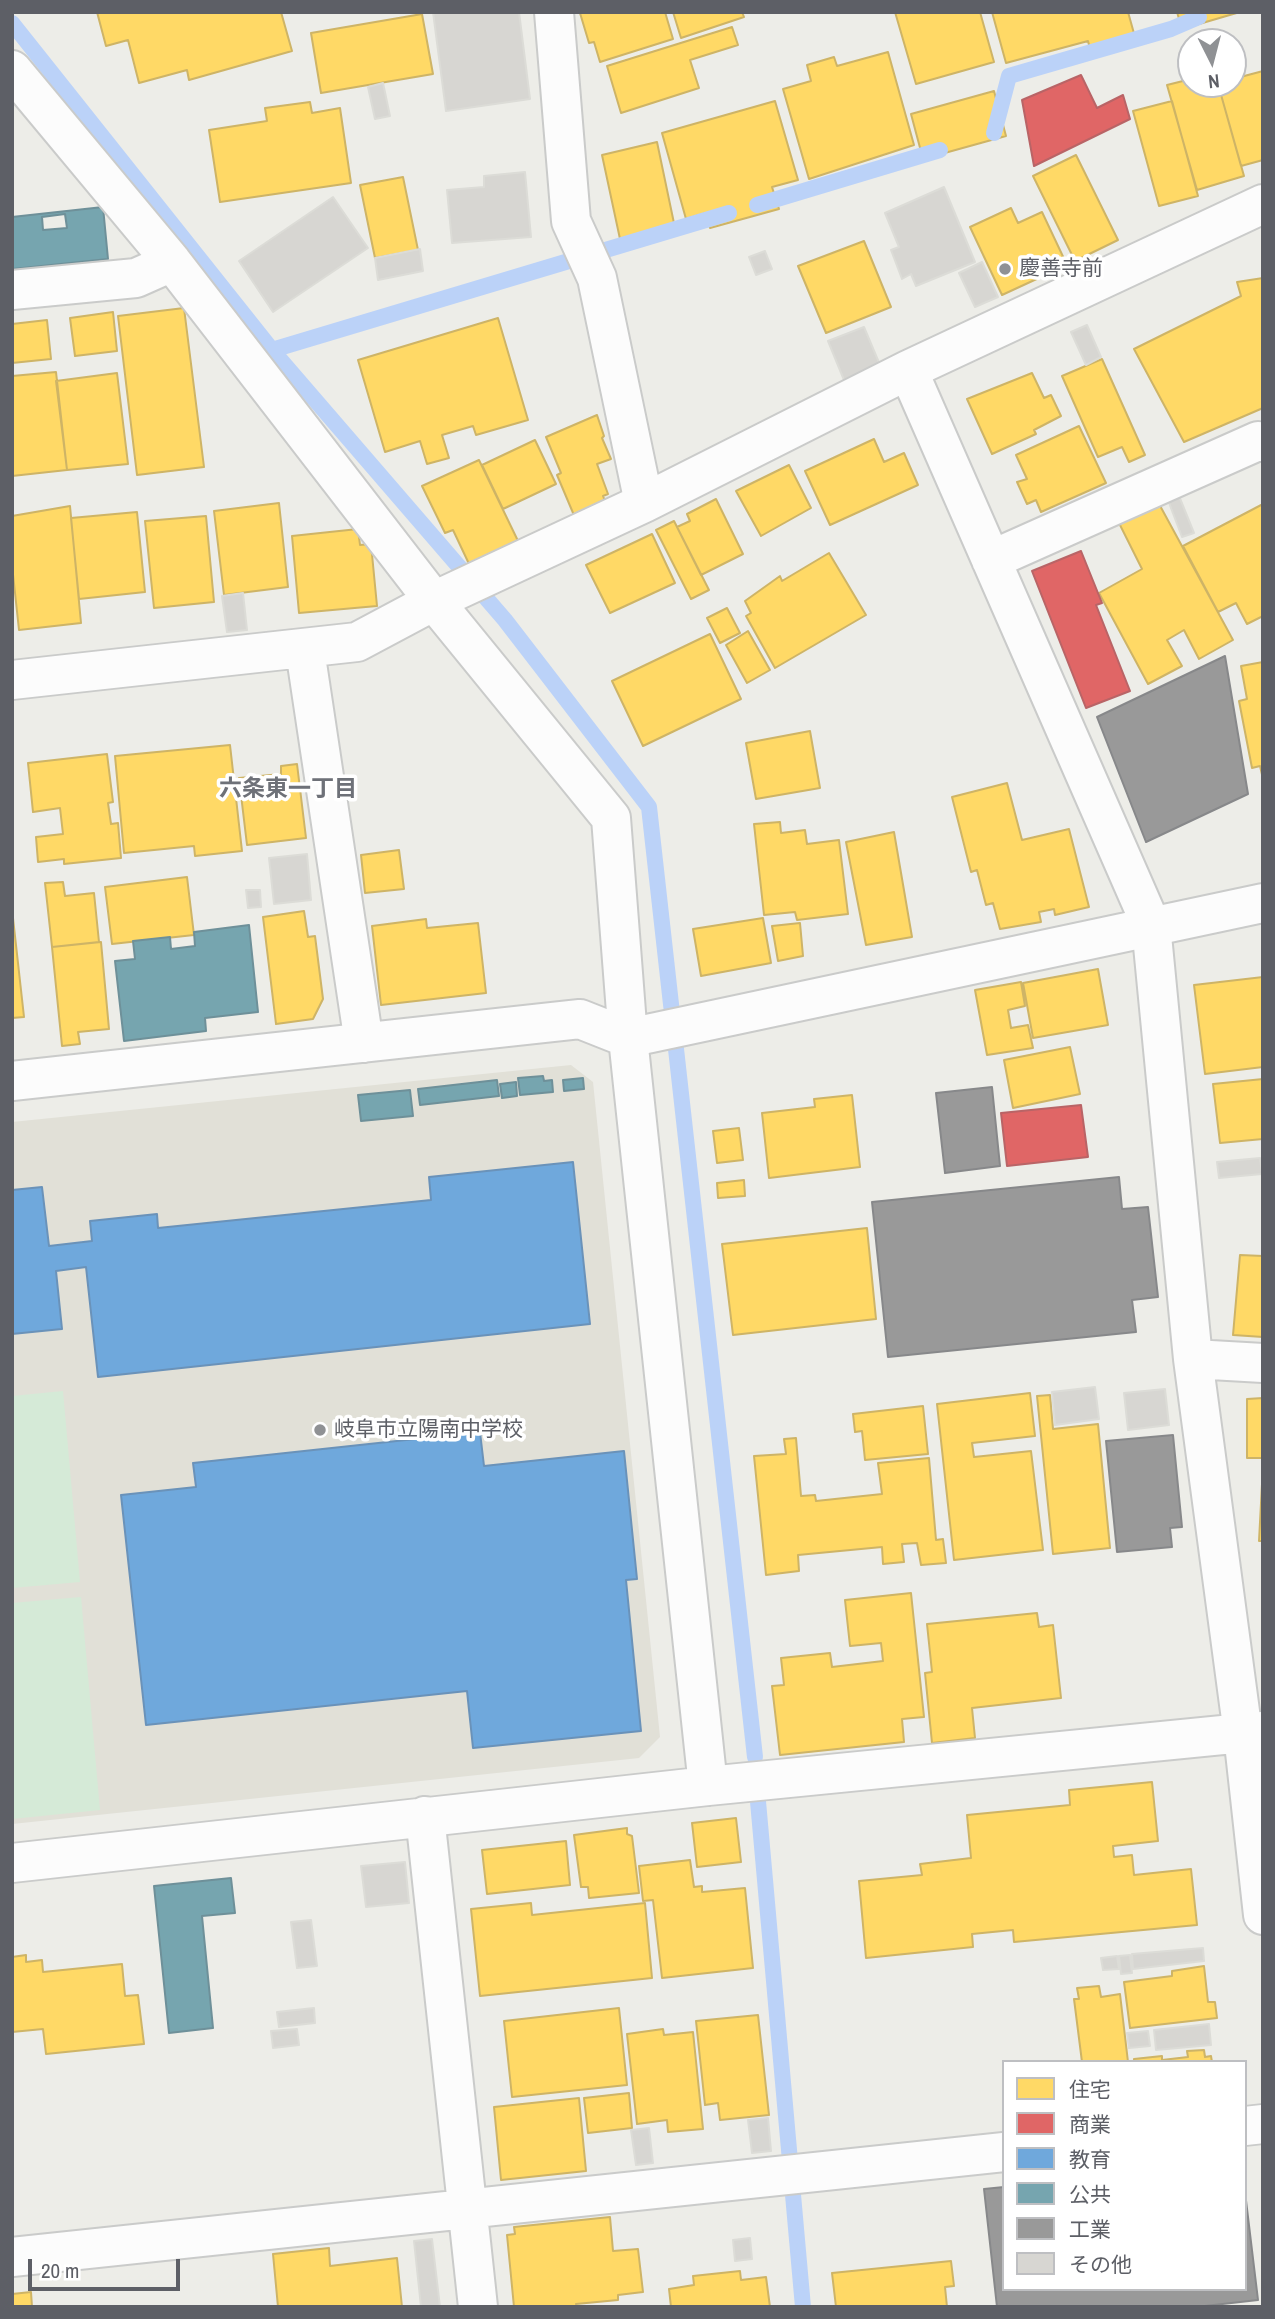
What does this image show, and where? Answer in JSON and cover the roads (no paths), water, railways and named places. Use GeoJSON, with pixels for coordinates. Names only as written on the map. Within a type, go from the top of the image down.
{"type":"FeatureCollection","features":[{"type":"Feature","properties":{"kind":"street"},"geometry":{"type":"LineString","coordinates":[[554,12],[571,221],[597,278],[644,503]]}},
{"type":"Feature","properties":{"kind":"street"},"geometry":{"type":"LineString","coordinates":[[12,70],[172,262],[434,601],[611,818],[628,1038],[708,1786]]}},
{"type":"Feature","properties":{"kind":"street"},"geometry":{"type":"LineString","coordinates":[[12,680],[305,650],[356,642],[434,601],[644,503],[908,370],[1263,204]]}},
{"type":"Feature","properties":{"kind":"street"},"geometry":{"type":"LineString","coordinates":[[12,290],[136,278],[172,262]]}},
{"type":"Feature","properties":{"kind":"street"},"geometry":{"type":"LineString","coordinates":[[908,370],[1151,925],[1193,1359],[1253,1733],[1263,1915]]}},
{"type":"Feature","properties":{"kind":"street"},"geometry":{"type":"LineString","coordinates":[[991,560],[1263,442]]}},
{"type":"Feature","properties":{"kind":"street"},"geometry":{"type":"LineString","coordinates":[[305,650],[364,1043]]}},
{"type":"Feature","properties":{"kind":"street"},"geometry":{"type":"LineString","coordinates":[[12,1081],[580,1019],[628,1038],[1263,903]]}},
{"type":"Feature","properties":{"kind":"street"},"geometry":{"type":"LineString","coordinates":[[1193,1359],[1263,1363]]}},
{"type":"Feature","properties":{"kind":"street"},"geometry":{"type":"LineString","coordinates":[[12,1863],[708,1786],[1253,1733]]}},
{"type":"Feature","properties":{"kind":"street"},"geometry":{"type":"LineString","coordinates":[[425,1816],[478,2307]]}},
{"type":"Feature","properties":{"kind":"street"},"geometry":{"type":"LineString","coordinates":[[12,2257],[1002,2152]]}},
{"type":"Feature","properties":{"kind":"waterway"},"geometry":{"type":"LineString","coordinates":[[994,133],[1009,76],[1171,29],[1199,17]]}},
{"type":"Feature","properties":{"kind":"waterway"},"geometry":{"type":"LineString","coordinates":[[12,23],[272,350],[505,620],[649,807],[755,1757]]}},
{"type":"Feature","properties":{"kind":"waterway"},"geometry":{"type":"LineString","coordinates":[[757,205],[940,150]]}},
{"type":"Feature","properties":{"kind":"waterway"},"geometry":{"type":"LineString","coordinates":[[272,350],[729,213]]}},
{"type":"Feature","properties":{"kind":"waterway"},"geometry":{"type":"LineString","coordinates":[[756,1779],[803,2307]]}},
{"type":"Feature","properties":{"kind":"place","name":"慶善寺前"},"geometry":{"type":"Point","coordinates":[1005,269]}},
{"type":"Feature","properties":{"kind":"place","name":"岐阜市立陽南中学校"},"geometry":{"type":"Point","coordinates":[320,1430]}},
{"type":"Feature","properties":{"kind":"district","name":"六条東一丁目"},"geometry":{"type":"Point","coordinates":[288,790]}}]}
